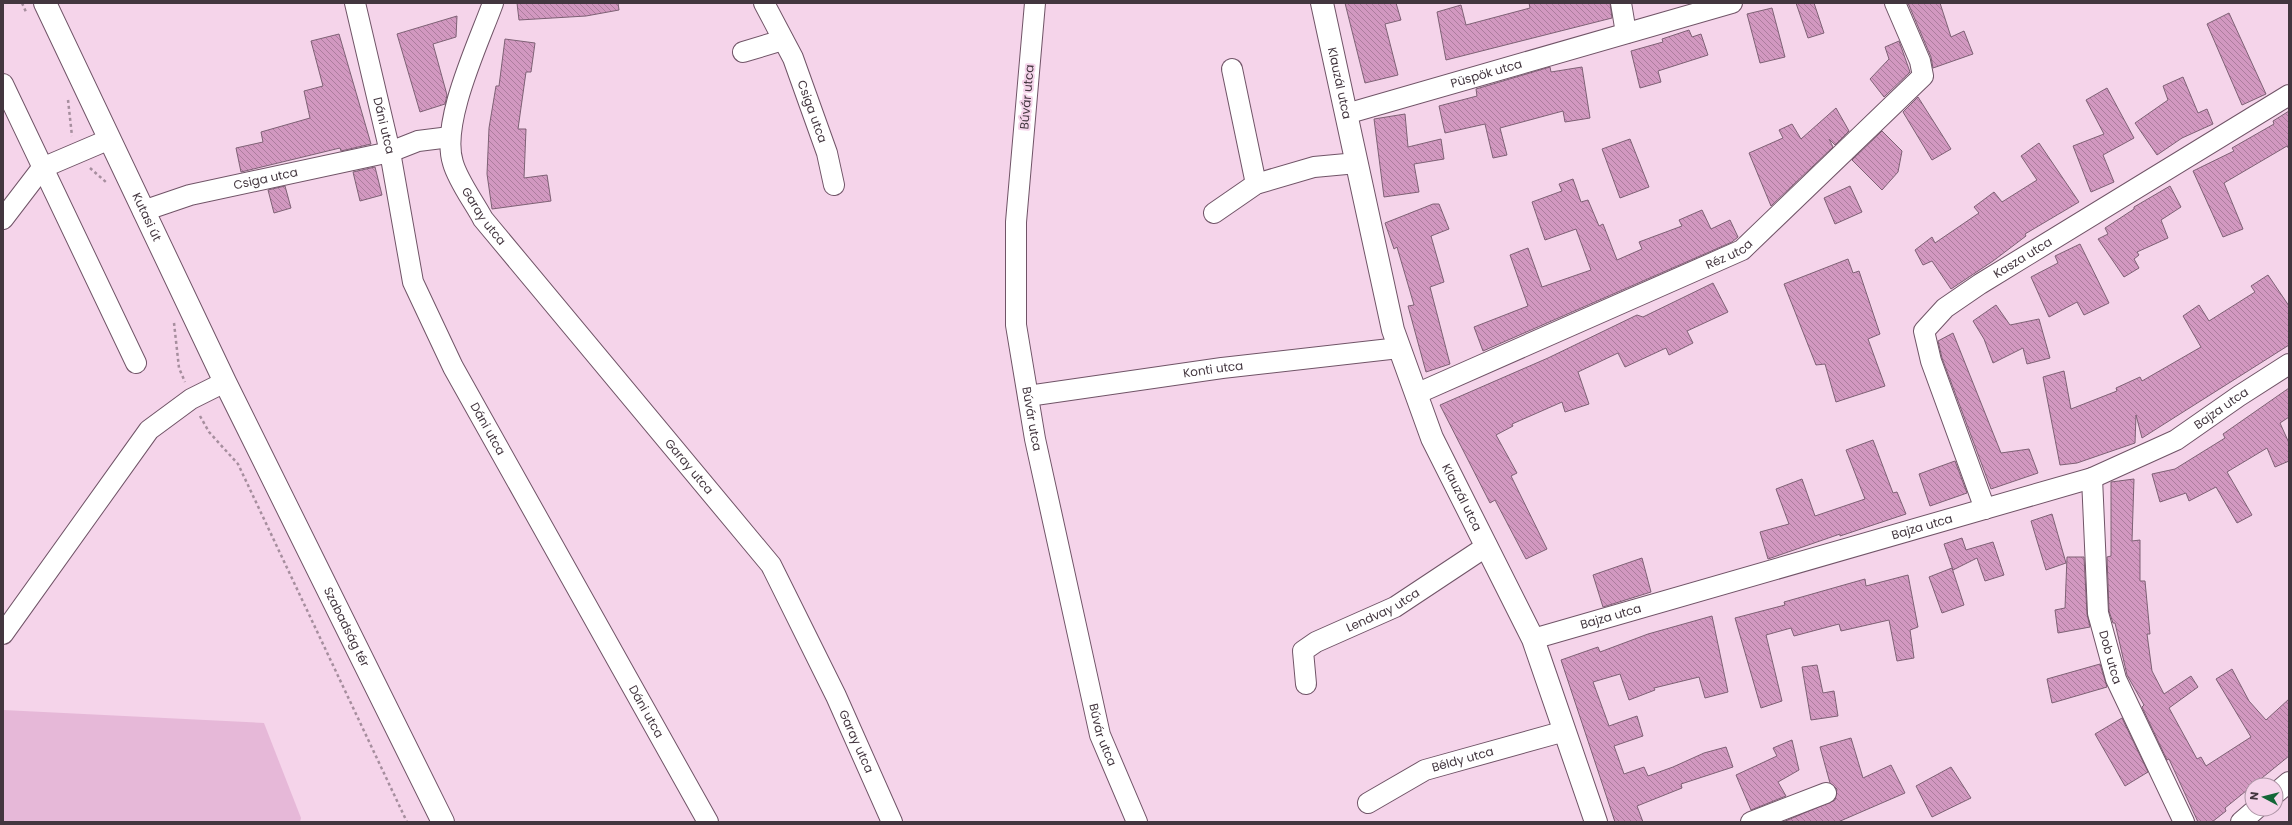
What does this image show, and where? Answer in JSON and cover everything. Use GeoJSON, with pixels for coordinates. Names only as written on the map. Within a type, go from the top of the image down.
{"type":"FeatureCollection","features":[{"type":"Feature","properties":{"kind":"street","name":"Kutasi út"},"geometry":{"type":"LineString","coordinates":[[45,3],[110,138],[143,211],[250,431]]}},
{"type":"Feature","properties":{"kind":"street","name":"Dáni utca"},"geometry":{"type":"LineString","coordinates":[[355,3],[390,152],[413,282],[446,353],[708,822]]}},
{"type":"Feature","properties":{"kind":"street"},"geometry":{"type":"LineString","coordinates":[[450,137],[457,102],[493,3]]}},
{"type":"Feature","properties":{"kind":"street","name":"Csiga utca"},"geometry":{"type":"LineString","coordinates":[[764,3],[793,58],[827,153],[834,185]]}},
{"type":"Feature","properties":{"kind":"street","name":"Búvár utca"},"geometry":{"type":"LineString","coordinates":[[1036,3],[1016,222],[1016,325],[1035,439],[1100,735],[1137,822]]}},
{"type":"Feature","properties":{"kind":"street","name":"Klauzál utca"},"geometry":{"type":"LineString","coordinates":[[1322,3],[1393,330],[1432,438],[1533,640],[1596,822]]}},
{"type":"Feature","properties":{"kind":"street"},"geometry":{"type":"LineString","coordinates":[[1621,3],[1626,34]]}},
{"type":"Feature","properties":{"kind":"street","name":"Réz utca"},"geometry":{"type":"LineString","coordinates":[[1416,394],[1742,250],[1923,76],[1920,61],[1895,3]]}},
{"type":"Feature","properties":{"kind":"street","name":"Püspök utca"},"geometry":{"type":"LineString","coordinates":[[1346,114],[1626,34],[1725,4]]}},
{"type":"Feature","properties":{"kind":"street"},"geometry":{"type":"LineString","coordinates":[[743,52],[783,40]]}},
{"type":"Feature","properties":{"kind":"street"},"geometry":{"type":"LineString","coordinates":[[1232,69],[1256,184]]}},
{"type":"Feature","properties":{"kind":"street"},"geometry":{"type":"LineString","coordinates":[[3,84],[136,363]]}},
{"type":"Feature","properties":{"kind":"street","name":"Kasza utca"},"geometry":{"type":"LineString","coordinates":[[1985,509],[1931,361],[1924,331],[1945,308],[1980,284],[2289,95]]}},
{"type":"Feature","properties":{"kind":"street","name":"Csiga utca"},"geometry":{"type":"LineString","coordinates":[[143,211],[190,195],[390,152],[418,141],[450,137]]}},
{"type":"Feature","properties":{"kind":"street","name":"Garay utca"},"geometry":{"type":"LineString","coordinates":[[450,137],[452,163],[483,219],[771,565],[836,696],[892,822]]}},
{"type":"Feature","properties":{"kind":"street"},"geometry":{"type":"LineString","coordinates":[[3,219],[42,168],[110,138]]}},
{"type":"Feature","properties":{"kind":"street"},"geometry":{"type":"LineString","coordinates":[[1214,213],[1256,184],[1314,167],[1357,163]]}},
{"type":"Feature","properties":{"kind":"street","name":"Konti utca"},"geometry":{"type":"LineString","coordinates":[[1028,396],[1222,368],[1400,348]]}},
{"type":"Feature","properties":{"kind":"street","name":"Bajza utca"},"geometry":{"type":"LineString","coordinates":[[1533,640],[2092,478],[2176,440],[2239,396],[2289,364]]}},
{"type":"Feature","properties":{"kind":"street"},"geometry":{"type":"LineString","coordinates":[[3,634],[149,430],[191,399],[225,382]]}},
{"type":"Feature","properties":{"kind":"street","name":"Szabadság tér"},"geometry":{"type":"LineString","coordinates":[[250,431],[443,822]]}},
{"type":"Feature","properties":{"kind":"street","name":"Dob utca"},"geometry":{"type":"LineString","coordinates":[[2092,478],[2098,613],[2116,679],[2184,822]]}},
{"type":"Feature","properties":{"kind":"street","name":"Lendvay utca"},"geometry":{"type":"LineString","coordinates":[[1306,684],[1303,651],[1316,642],[1394,608],[1487,546]]}},
{"type":"Feature","properties":{"kind":"street","name":"Béldy utca"},"geometry":{"type":"LineString","coordinates":[[1368,804],[1425,770],[1565,731]]}},
{"type":"Feature","properties":{"kind":"street"},"geometry":{"type":"LineString","coordinates":[[1751,822],[1826,793]]}},
{"type":"Feature","properties":{"kind":"path"},"geometry":{"type":"LineString","coordinates":[[22,3],[28,17]]}},
{"type":"Feature","properties":{"kind":"path"},"geometry":{"type":"LineString","coordinates":[[68,99],[71,131],[77,152],[86,164],[108,184]]}},
{"type":"Feature","properties":{"kind":"path"},"geometry":{"type":"LineString","coordinates":[[173,321],[179,368],[191,399],[209,432],[238,464],[407,822]]}},
{"type":"Feature","properties":{"kind":"shaded area"},"geometry":{"type":"Polygon","coordinates":[[[3,710],[264,723],[301,818],[300,822],[3,822],[3,710]]]}},
{"type":"Feature","properties":{"kind":"building"},"geometry":{"type":"Polygon","coordinates":[[[517,3],[618,3],[619,10],[586,16],[519,20],[517,3]]]}},
{"type":"Feature","properties":{"kind":"building"},"geometry":{"type":"Polygon","coordinates":[[[1345,3],[1396,3],[1401,20],[1385,24],[1398,75],[1365,83],[1345,3]]]}},
{"type":"Feature","properties":{"kind":"building"},"geometry":{"type":"Polygon","coordinates":[[[1529,3],[1610,3],[1612,18],[1446,60],[1437,12],[1461,5],[1466,25],[1530,8],[1529,3]]]}},
{"type":"Feature","properties":{"kind":"building"},"geometry":{"type":"Polygon","coordinates":[[[1796,3],[1814,3],[1824,33],[1808,38],[1796,3]]]}},
{"type":"Feature","properties":{"kind":"building"},"geometry":{"type":"Polygon","coordinates":[[[1908,3],[1940,3],[1951,37],[1964,31],[1973,54],[1933,68],[1931,57],[1908,3]]]}},
{"type":"Feature","properties":{"kind":"building"},"geometry":{"type":"Polygon","coordinates":[[[1772,8],[1785,57],[1760,63],[1747,14],[1772,8]]]}},
{"type":"Feature","properties":{"kind":"building"},"geometry":{"type":"Polygon","coordinates":[[[2229,13],[2266,94],[2242,105],[2207,24],[2229,13]]]}},
{"type":"Feature","properties":{"kind":"building"},"geometry":{"type":"Polygon","coordinates":[[[457,16],[456,37],[433,44],[447,95],[445,104],[420,112],[397,34],[457,16]]]}},
{"type":"Feature","properties":{"kind":"building"},"geometry":{"type":"Polygon","coordinates":[[[1689,30],[1692,37],[1701,34],[1708,55],[1658,71],[1661,82],[1640,88],[1631,51],[1663,42],[1662,39],[1689,30]]]}},
{"type":"Feature","properties":{"kind":"building"},"geometry":{"type":"Polygon","coordinates":[[[339,34],[371,144],[341,151],[340,148],[241,172],[236,148],[263,142],[261,132],[310,118],[304,91],[323,86],[311,41],[339,34]]]}},
{"type":"Feature","properties":{"kind":"building"},"geometry":{"type":"Polygon","coordinates":[[[505,39],[535,43],[531,72],[526,72],[518,129],[526,129],[524,178],[547,175],[551,201],[492,209],[487,174],[489,128],[496,86],[499,86],[505,39]]]}},
{"type":"Feature","properties":{"kind":"building"},"geometry":{"type":"Polygon","coordinates":[[[1899,41],[1910,72],[1884,97],[1870,79],[1889,59],[1885,47],[1899,41]]]}},
{"type":"Feature","properties":{"kind":"building"},"geometry":{"type":"Polygon","coordinates":[[[1550,67],[1551,72],[1582,67],[1590,118],[1565,122],[1563,111],[1500,128],[1507,155],[1493,158],[1485,124],[1445,133],[1439,106],[1477,96],[1476,89],[1550,67]]]}},
{"type":"Feature","properties":{"kind":"building"},"geometry":{"type":"Polygon","coordinates":[[[2183,77],[2198,113],[2207,109],[2213,124],[2182,138],[2157,155],[2135,123],[2168,100],[2163,86],[2183,77]]]}},
{"type":"Feature","properties":{"kind":"building"},"geometry":{"type":"Polygon","coordinates":[[[2107,88],[2134,138],[2103,155],[2114,182],[2091,192],[2073,146],[2104,134],[2086,100],[2107,88]]]}},
{"type":"Feature","properties":{"kind":"building"},"geometry":{"type":"Polygon","coordinates":[[[1918,97],[1951,149],[1932,160],[1903,112],[1918,97]]]}},
{"type":"Feature","properties":{"kind":"building"},"geometry":{"type":"Polygon","coordinates":[[[1836,108],[1849,131],[1835,145],[1829,139],[1833,147],[1771,206],[1749,153],[1783,138],[1779,130],[1792,124],[1801,139],[1836,108]]]}},
{"type":"Feature","properties":{"kind":"building"},"geometry":{"type":"Polygon","coordinates":[[[2289,111],[2289,149],[2287,146],[2224,183],[2243,229],[2223,237],[2193,171],[2234,151],[2232,148],[2274,124],[2273,121],[2289,111]]]}},
{"type":"Feature","properties":{"kind":"building"},"geometry":{"type":"Polygon","coordinates":[[[1405,114],[1408,147],[1441,139],[1444,159],[1414,164],[1419,192],[1384,197],[1374,119],[1405,114]]]}},
{"type":"Feature","properties":{"kind":"building"},"geometry":{"type":"Polygon","coordinates":[[[1882,131],[1902,151],[1898,172],[1882,190],[1852,160],[1882,131]]]}},
{"type":"Feature","properties":{"kind":"building"},"geometry":{"type":"Polygon","coordinates":[[[1630,139],[1649,187],[1620,198],[1602,149],[1630,139]]]}},
{"type":"Feature","properties":{"kind":"building"},"geometry":{"type":"Polygon","coordinates":[[[2039,143],[2079,202],[2025,234],[2026,236],[1993,261],[1951,289],[1932,261],[1923,265],[1915,250],[1932,237],[1935,243],[1979,213],[1974,207],[1994,192],[2002,202],[2037,180],[2021,156],[2039,143]]]}},
{"type":"Feature","properties":{"kind":"building"},"geometry":{"type":"Polygon","coordinates":[[[375,167],[382,195],[360,201],[353,172],[375,167]]]}},
{"type":"Feature","properties":{"kind":"building"},"geometry":{"type":"Polygon","coordinates":[[[1573,179],[1581,202],[1588,200],[1599,226],[1603,224],[1617,260],[1642,249],[1639,242],[1682,226],[1679,220],[1702,210],[1711,229],[1730,220],[1738,237],[1732,242],[1483,351],[1474,327],[1528,306],[1510,255],[1528,248],[1542,287],[1591,270],[1576,229],[1545,240],[1532,202],[1562,191],[1559,184],[1573,179]]]}},
{"type":"Feature","properties":{"kind":"building"},"geometry":{"type":"Polygon","coordinates":[[[285,186],[291,208],[274,213],[268,190],[285,186]]]}},
{"type":"Feature","properties":{"kind":"building"},"geometry":{"type":"Polygon","coordinates":[[[1850,186],[1862,212],[1835,224],[1824,198],[1850,186]]]}},
{"type":"Feature","properties":{"kind":"building"},"geometry":{"type":"Polygon","coordinates":[[[2170,186],[2181,207],[2161,220],[2168,238],[2137,252],[2139,255],[2134,259],[2139,268],[2124,277],[2098,239],[2108,234],[2105,228],[2134,209],[2134,207],[2170,186]]]}},
{"type":"Feature","properties":{"kind":"building"},"geometry":{"type":"Polygon","coordinates":[[[1433,204],[1439,204],[1449,229],[1431,236],[1444,282],[1430,287],[1450,364],[1426,372],[1408,306],[1414,305],[1397,247],[1394,249],[1385,223],[1433,204]]]}},
{"type":"Feature","properties":{"kind":"building"},"geometry":{"type":"Polygon","coordinates":[[[2080,244],[2109,303],[2084,315],[2077,302],[2049,317],[2031,277],[2058,263],[2055,256],[2080,244]]]}},
{"type":"Feature","properties":{"kind":"building"},"geometry":{"type":"Polygon","coordinates":[[[1848,259],[1853,273],[1859,271],[1880,334],[1868,339],[1885,386],[1836,402],[1825,364],[1816,365],[1784,284],[1848,259]]]}},
{"type":"Feature","properties":{"kind":"building"},"geometry":{"type":"Polygon","coordinates":[[[2268,275],[2289,306],[2289,345],[2142,438],[2136,415],[2135,443],[2077,463],[2060,465],[2043,377],[2064,371],[2071,409],[2117,391],[2116,388],[2140,377],[2142,381],[2201,347],[2183,316],[2199,305],[2209,321],[2255,292],[2251,286],[2268,275]]]}},
{"type":"Feature","properties":{"kind":"building"},"geometry":{"type":"Polygon","coordinates":[[[1713,283],[1728,312],[1687,331],[1693,343],[1669,355],[1666,348],[1625,367],[1618,353],[1578,372],[1589,404],[1565,412],[1562,402],[1512,424],[1513,426],[1496,435],[1517,473],[1511,476],[1547,549],[1526,559],[1495,500],[1490,503],[1440,405],[1548,358],[1637,315],[1643,317],[1713,283]]]}},
{"type":"Feature","properties":{"kind":"building"},"geometry":{"type":"Polygon","coordinates":[[[1996,305],[2010,325],[2039,319],[2050,358],[2027,364],[2023,348],[1993,363],[1984,339],[1973,321],[1996,305]]]}},
{"type":"Feature","properties":{"kind":"building"},"geometry":{"type":"Polygon","coordinates":[[[1953,333],[2001,453],[2029,449],[2038,473],[1991,489],[1942,358],[1938,341],[1953,333]]]}},
{"type":"Feature","properties":{"kind":"building"},"geometry":{"type":"Polygon","coordinates":[[[2289,388],[2289,417],[2280,423],[2289,443],[2289,461],[2275,467],[2267,448],[2227,472],[2252,515],[2237,523],[2216,487],[2189,501],[2186,493],[2160,502],[2152,474],[2175,469],[2225,438],[2223,434],[2289,388]]]}},
{"type":"Feature","properties":{"kind":"building"},"geometry":{"type":"Polygon","coordinates":[[[1873,440],[1893,493],[1897,492],[1906,514],[1840,536],[1840,534],[1768,559],[1760,532],[1789,524],[1776,489],[1802,479],[1815,516],[1865,499],[1846,450],[1873,440]]]}},
{"type":"Feature","properties":{"kind":"building"},"geometry":{"type":"Polygon","coordinates":[[[1955,461],[1967,493],[1930,506],[1919,474],[1955,461]]]}},
{"type":"Feature","properties":{"kind":"building"},"geometry":{"type":"Polygon","coordinates":[[[2134,479],[2132,541],[2140,540],[2140,581],[2145,581],[2150,634],[2147,634],[2152,671],[2164,694],[2191,676],[2198,687],[2169,708],[2197,759],[2201,757],[2206,766],[2251,737],[2216,679],[2232,669],[2249,701],[2266,720],[2289,699],[2289,756],[2263,777],[2244,777],[2244,793],[2225,808],[2226,811],[2212,822],[2198,822],[2169,759],[2167,760],[2142,707],[2144,705],[2127,675],[2115,623],[2113,623],[2109,611],[2107,557],[2111,556],[2111,482],[2134,479]]]}},
{"type":"Feature","properties":{"kind":"building"},"geometry":{"type":"Polygon","coordinates":[[[2052,514],[2066,563],[2046,570],[2031,521],[2052,514]]]}},
{"type":"Feature","properties":{"kind":"building"},"geometry":{"type":"Polygon","coordinates":[[[1962,538],[1966,550],[1993,542],[2004,575],[1985,581],[1977,558],[1953,570],[1944,544],[1962,538]]]}},
{"type":"Feature","properties":{"kind":"building"},"geometry":{"type":"Polygon","coordinates":[[[2067,557],[2084,557],[2087,614],[2090,627],[2058,633],[2055,610],[2065,608],[2067,557]]]}},
{"type":"Feature","properties":{"kind":"building"},"geometry":{"type":"Polygon","coordinates":[[[1642,558],[1651,592],[1603,607],[1593,575],[1642,558]]]}},
{"type":"Feature","properties":{"kind":"building"},"geometry":{"type":"Polygon","coordinates":[[[1952,568],[1964,605],[1942,613],[1929,577],[1952,568]]]}},
{"type":"Feature","properties":{"kind":"building"},"geometry":{"type":"Polygon","coordinates":[[[1908,575],[1918,627],[1910,630],[1914,658],[1897,661],[1889,620],[1841,631],[1839,624],[1794,636],[1791,628],[1766,635],[1782,701],[1761,708],[1735,618],[1785,605],[1784,602],[1865,579],[1866,586],[1908,575]]]}},
{"type":"Feature","properties":{"kind":"building"},"geometry":{"type":"Polygon","coordinates":[[[1712,616],[1728,692],[1705,698],[1699,677],[1654,688],[1655,690],[1629,700],[1620,674],[1593,682],[1609,726],[1637,716],[1643,736],[1614,746],[1624,774],[1644,767],[1648,776],[1704,753],[1726,747],[1733,767],[1681,784],[1682,788],[1637,806],[1643,822],[1615,822],[1561,660],[1598,647],[1600,652],[1648,634],[1712,616]]]}},
{"type":"Feature","properties":{"kind":"building"},"geometry":{"type":"Polygon","coordinates":[[[2100,664],[2107,687],[2052,703],[2047,679],[2100,664]]]}},
{"type":"Feature","properties":{"kind":"building"},"geometry":{"type":"Polygon","coordinates":[[[1817,665],[1823,693],[1834,691],[1838,716],[1811,720],[1802,667],[1817,665]]]}},
{"type":"Feature","properties":{"kind":"building"},"geometry":{"type":"Polygon","coordinates":[[[2122,718],[2148,772],[2125,786],[2095,734],[2122,718]]]}},
{"type":"Feature","properties":{"kind":"building"},"geometry":{"type":"Polygon","coordinates":[[[1851,738],[1863,778],[1891,765],[1905,793],[1838,822],[1783,822],[1835,800],[1837,789],[1830,783],[1820,747],[1851,738]]]}},
{"type":"Feature","properties":{"kind":"building"},"geometry":{"type":"Polygon","coordinates":[[[1792,740],[1799,770],[1778,782],[1786,796],[1751,810],[1736,775],[1777,756],[1773,748],[1792,740]]]}},
{"type":"Feature","properties":{"kind":"building"},"geometry":{"type":"Polygon","coordinates":[[[1951,767],[1971,798],[1932,817],[1916,786],[1951,767]]]}}]}
